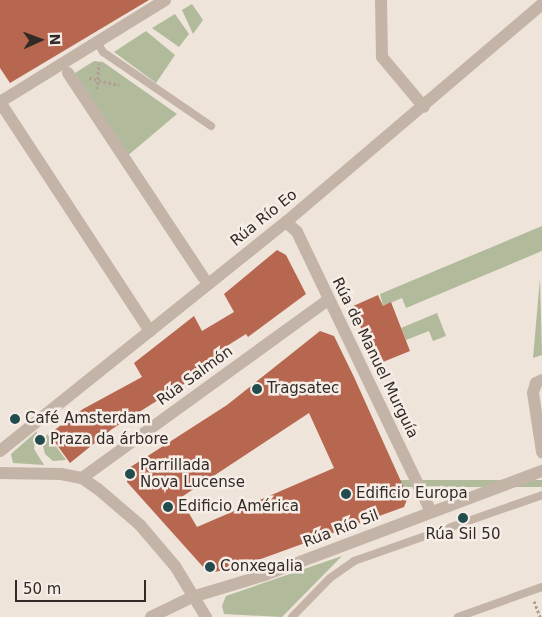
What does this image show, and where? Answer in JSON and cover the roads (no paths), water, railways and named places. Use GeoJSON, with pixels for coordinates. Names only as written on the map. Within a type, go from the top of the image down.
{"type":"FeatureCollection","features":[{"type":"Feature","properties":{"kind":"street"},"geometry":{"type":"LineString","coordinates":[[150,331],[0,102],[98,48],[165,0]]}},
{"type":"Feature","properties":{"kind":"street"},"geometry":{"type":"LineString","coordinates":[[381,0],[382,56],[424,107]]}},
{"type":"Feature","properties":{"kind":"street","name":"Rúa Río Eo"},"geometry":{"type":"LineString","coordinates":[[0,451],[286,222],[424,107],[542,4]]}},
{"type":"Feature","properties":{"kind":"street"},"geometry":{"type":"LineString","coordinates":[[69,74],[204,277]]}},
{"type":"Feature","properties":{"kind":"street","name":"Rúa de Manuel Murguía"},"geometry":{"type":"LineString","coordinates":[[286,222],[297,232],[431,512]]}},
{"type":"Feature","properties":{"kind":"street","name":"Rúa Salmón"},"geometry":{"type":"LineString","coordinates":[[82,478],[328,300]]}},
{"type":"Feature","properties":{"kind":"street"},"geometry":{"type":"LineString","coordinates":[[542,380],[536,383],[533,393],[542,452]]}},
{"type":"Feature","properties":{"kind":"street","name":"Rúa Río Sil"},"geometry":{"type":"LineString","coordinates":[[151,617],[542,471]]}},
{"type":"Feature","properties":{"kind":"street"},"geometry":{"type":"LineString","coordinates":[[0,473],[82,478],[140,525],[175,566],[206,617]]}},
{"type":"Feature","properties":{"kind":"street"},"geometry":{"type":"LineString","coordinates":[[194,600],[197,617]]}},
{"type":"Feature","properties":{"kind":"lane"},"geometry":{"type":"LineString","coordinates":[[98,48],[211,126]]}},
{"type":"Feature","properties":{"kind":"lane"},"geometry":{"type":"LineString","coordinates":[[292,617],[330,578],[366,557],[542,496]]}},
{"type":"Feature","properties":{"kind":"lane"},"geometry":{"type":"LineString","coordinates":[[363,538],[366,557]]}},
{"type":"Feature","properties":{"kind":"lane"},"geometry":{"type":"LineString","coordinates":[[458,617],[542,587]]}},
{"type":"Feature","properties":{"kind":"place","name":"Tragsatec"},"geometry":{"type":"Point","coordinates":[257,389]}},
{"type":"Feature","properties":{"kind":"place","name":"Café Amsterdam"},"geometry":{"type":"Point","coordinates":[15,419]}},
{"type":"Feature","properties":{"kind":"place","name":"Praza da árbore"},"geometry":{"type":"Point","coordinates":[40,440]}},
{"type":"Feature","properties":{"kind":"place","name":"Parrillada Nova Lucense"},"geometry":{"type":"Point","coordinates":[130,474]}},
{"type":"Feature","properties":{"kind":"place","name":"Edificio Europa"},"geometry":{"type":"Point","coordinates":[346,494]}},
{"type":"Feature","properties":{"kind":"place","name":"Edificio América"},"geometry":{"type":"Point","coordinates":[168,507]}},
{"type":"Feature","properties":{"kind":"place","name":"Rúa Sil 50"},"geometry":{"type":"Point","coordinates":[463,518]}},
{"type":"Feature","properties":{"kind":"place","name":"Conxegalia"},"geometry":{"type":"Point","coordinates":[210,567]}}]}
